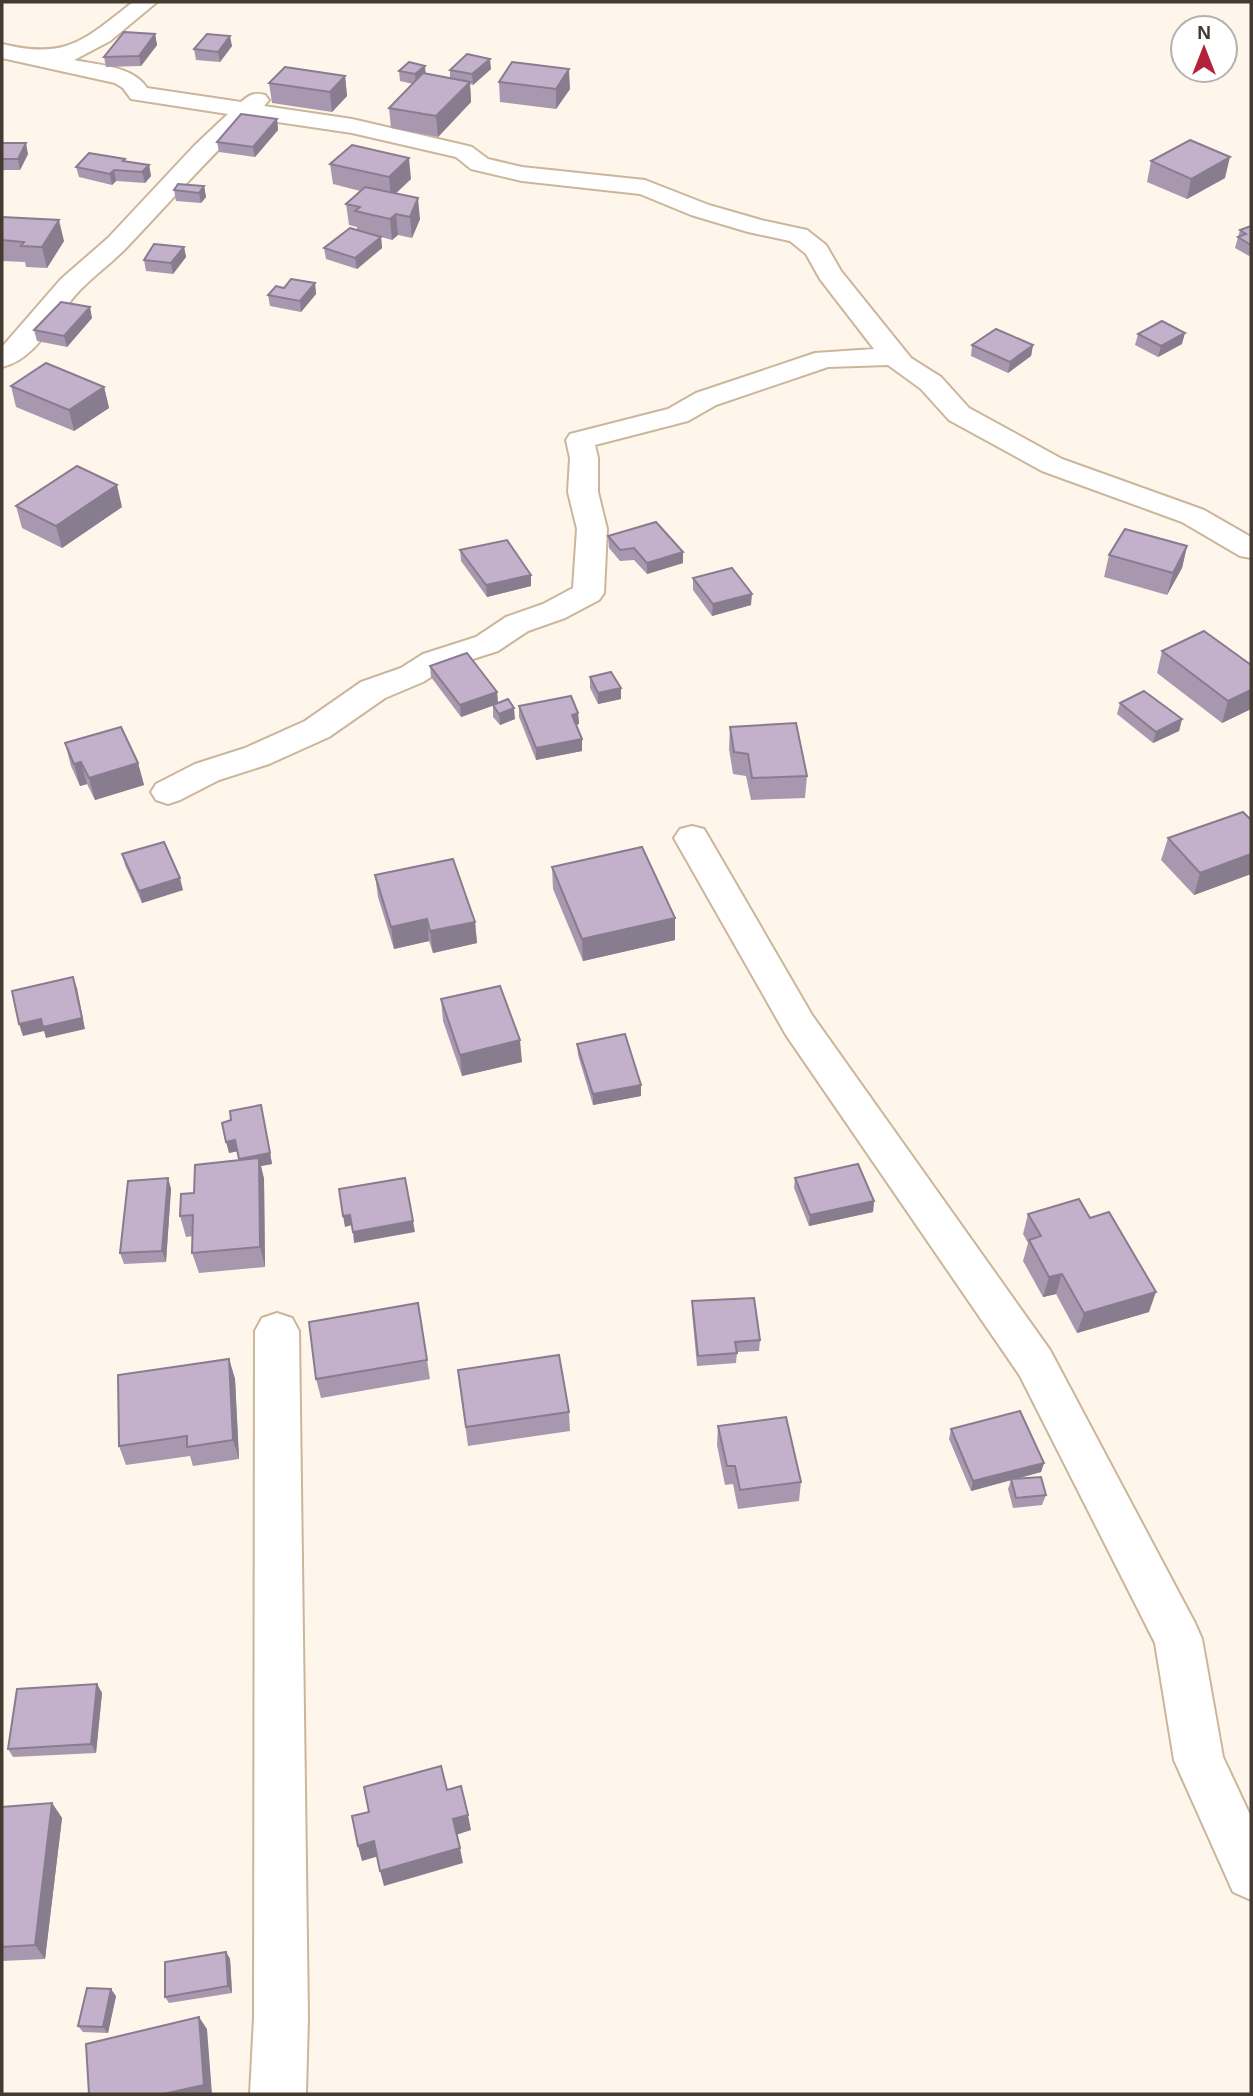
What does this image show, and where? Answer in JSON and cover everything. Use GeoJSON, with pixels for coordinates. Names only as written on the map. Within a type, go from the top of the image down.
{"type":"FeatureCollection","features":[{"type":"Feature","properties":{"kind":"street"},"geometry":{"type":"LineString","coordinates":[[36,58],[55,58],[101,38],[146,2]]}},
{"type":"Feature","properties":{"kind":"street"},"geometry":{"type":"LineString","coordinates":[[2,51],[123,78],[132,82],[139,94],[362,128],[464,152],[480,164],[522,174],[645,187],[700,211],[757,228],[798,234],[817,250],[829,274],[895,357],[932,383],[959,414],[1052,465],[1193,516],[1251,549]]}},
{"type":"Feature","properties":{"kind":"street"},"geometry":{"type":"LineString","coordinates":[[2,359],[17,349],[70,285],[117,243],[242,111],[275,87]]}},
{"type":"Feature","properties":{"kind":"street"},"geometry":{"type":"LineString","coordinates":[[168,792],[207,772],[257,756],[317,729],[373,690],[412,675],[434,661],[487,644],[517,624],[554,611],[588,593],[592,529],[583,492],[584,458],[580,440],[678,415],[706,399],[825,359],[895,357]]}},
{"type":"Feature","properties":{"kind":"street"},"geometry":{"type":"LineString","coordinates":[[692,838],[799,1025],[1035,1363],[1178,1639],[1199,1760],[1251,1874]]}},
{"type":"Feature","properties":{"kind":"street"},"geometry":{"type":"LineString","coordinates":[[276,1331],[281,2004],[278,2094]]}},
{"type":"Feature","properties":{"kind":"building"},"geometry":{"type":"Polygon","coordinates":[[[124,32],[155,34],[139,56],[104,57],[124,32]]]}},
{"type":"Feature","properties":{"kind":"building"},"geometry":{"type":"Polygon","coordinates":[[[207,34],[230,36],[218,52],[194,49],[207,34]]]}},
{"type":"Feature","properties":{"kind":"building"},"geometry":{"type":"Polygon","coordinates":[[[467,54],[490,59],[472,74],[450,70],[467,54]]]}},
{"type":"Feature","properties":{"kind":"building"},"geometry":{"type":"Polygon","coordinates":[[[409,62],[425,66],[415,74],[399,71],[409,62]]]}},
{"type":"Feature","properties":{"kind":"building"},"geometry":{"type":"Polygon","coordinates":[[[512,62],[569,69],[556,89],[499,82],[512,62]]]}},
{"type":"Feature","properties":{"kind":"building"},"geometry":{"type":"Polygon","coordinates":[[[285,67],[345,76],[330,92],[269,83],[285,67]]]}},
{"type":"Feature","properties":{"kind":"building"},"geometry":{"type":"Polygon","coordinates":[[[423,73],[470,82],[436,116],[389,108],[423,73]]]}},
{"type":"Feature","properties":{"kind":"building"},"geometry":{"type":"Polygon","coordinates":[[[241,114],[277,119],[253,147],[217,142],[241,114]]]}},
{"type":"Feature","properties":{"kind":"building"},"geometry":{"type":"Polygon","coordinates":[[[1190,140],[1230,157],[1191,179],[1151,161],[1190,140]]]}},
{"type":"Feature","properties":{"kind":"building"},"geometry":{"type":"Polygon","coordinates":[[[2,143],[26,143],[18,159],[2,159],[2,143]]]}},
{"type":"Feature","properties":{"kind":"building"},"geometry":{"type":"Polygon","coordinates":[[[352,145],[409,158],[389,177],[330,164],[352,145]]]}},
{"type":"Feature","properties":{"kind":"building"},"geometry":{"type":"Polygon","coordinates":[[[89,153],[149,165],[142,172],[114,170],[110,174],[76,167],[89,153]]]}},
{"type":"Feature","properties":{"kind":"building"},"geometry":{"type":"Polygon","coordinates":[[[178,184],[204,186],[199,193],[174,190],[178,184]]]}},
{"type":"Feature","properties":{"kind":"building"},"geometry":{"type":"Polygon","coordinates":[[[365,187],[418,198],[410,217],[396,214],[390,219],[355,211],[360,207],[346,204],[365,187]]]}},
{"type":"Feature","properties":{"kind":"building"},"geometry":{"type":"Polygon","coordinates":[[[2,217],[59,220],[42,247],[21,246],[24,242],[2,240],[2,217]]]}},
{"type":"Feature","properties":{"kind":"building"},"geometry":{"type":"Polygon","coordinates":[[[1251,226],[1251,245],[1238,237],[1246,234],[1240,230],[1251,226]]]}},
{"type":"Feature","properties":{"kind":"building"},"geometry":{"type":"Polygon","coordinates":[[[350,228],[381,237],[355,258],[324,248],[350,228]]]}},
{"type":"Feature","properties":{"kind":"building"},"geometry":{"type":"Polygon","coordinates":[[[154,244],[184,247],[171,263],[144,260],[154,244]]]}},
{"type":"Feature","properties":{"kind":"building"},"geometry":{"type":"Polygon","coordinates":[[[291,279],[315,283],[300,301],[268,295],[276,286],[284,288],[291,279]]]}},
{"type":"Feature","properties":{"kind":"building"},"geometry":{"type":"Polygon","coordinates":[[[61,302],[90,307],[64,336],[34,330],[61,302]]]}},
{"type":"Feature","properties":{"kind":"building"},"geometry":{"type":"Polygon","coordinates":[[[1162,321],[1185,333],[1161,346],[1138,334],[1162,321]]]}},
{"type":"Feature","properties":{"kind":"building"},"geometry":{"type":"Polygon","coordinates":[[[996,329],[1033,345],[1010,362],[972,345],[996,329]]]}},
{"type":"Feature","properties":{"kind":"building"},"geometry":{"type":"Polygon","coordinates":[[[46,363],[104,387],[69,410],[11,386],[46,363]]]}},
{"type":"Feature","properties":{"kind":"building"},"geometry":{"type":"Polygon","coordinates":[[[77,466],[117,485],[56,526],[16,506],[77,466]]]}},
{"type":"Feature","properties":{"kind":"building"},"geometry":{"type":"Polygon","coordinates":[[[656,522],[683,552],[647,563],[634,548],[620,550],[608,536],[656,522]]]}},
{"type":"Feature","properties":{"kind":"building"},"geometry":{"type":"Polygon","coordinates":[[[1125,529],[1187,546],[1173,573],[1109,555],[1125,529]]]}},
{"type":"Feature","properties":{"kind":"building"},"geometry":{"type":"Polygon","coordinates":[[[507,540],[531,575],[486,585],[460,550],[507,540]]]}},
{"type":"Feature","properties":{"kind":"building"},"geometry":{"type":"Polygon","coordinates":[[[732,568],[752,594],[713,604],[693,578],[732,568]]]}},
{"type":"Feature","properties":{"kind":"building"},"geometry":{"type":"Polygon","coordinates":[[[1204,631],[1251,665],[1251,690],[1228,701],[1162,651],[1204,631]]]}},
{"type":"Feature","properties":{"kind":"building"},"geometry":{"type":"Polygon","coordinates":[[[467,653],[497,692],[460,705],[430,666],[467,653]]]}},
{"type":"Feature","properties":{"kind":"building"},"geometry":{"type":"Polygon","coordinates":[[[611,672],[621,688],[598,693],[590,677],[611,672]]]}},
{"type":"Feature","properties":{"kind":"building"},"geometry":{"type":"Polygon","coordinates":[[[1144,691],[1182,719],[1156,732],[1120,703],[1144,691]]]}},
{"type":"Feature","properties":{"kind":"building"},"geometry":{"type":"Polygon","coordinates":[[[571,696],[578,713],[572,715],[582,739],[536,748],[519,706],[571,696]]]}},
{"type":"Feature","properties":{"kind":"building"},"geometry":{"type":"Polygon","coordinates":[[[508,699],[514,708],[499,714],[493,705],[508,699]]]}},
{"type":"Feature","properties":{"kind":"building"},"geometry":{"type":"Polygon","coordinates":[[[796,723],[807,776],[752,778],[748,754],[734,752],[730,727],[796,723]]]}},
{"type":"Feature","properties":{"kind":"building"},"geometry":{"type":"Polygon","coordinates":[[[121,727],[138,763],[89,778],[81,762],[74,764],[65,743],[121,727]]]}},
{"type":"Feature","properties":{"kind":"building"},"geometry":{"type":"Polygon","coordinates":[[[1243,812],[1251,820],[1251,854],[1200,873],[1168,838],[1243,812]]]}},
{"type":"Feature","properties":{"kind":"building"},"geometry":{"type":"Polygon","coordinates":[[[164,842],[180,878],[139,891],[122,854],[164,842]]]}},
{"type":"Feature","properties":{"kind":"building"},"geometry":{"type":"Polygon","coordinates":[[[642,847],[675,918],[582,939],[552,867],[642,847]]]}},
{"type":"Feature","properties":{"kind":"building"},"geometry":{"type":"Polygon","coordinates":[[[453,859],[475,922],[430,931],[427,919],[391,927],[375,875],[453,859]]]}},
{"type":"Feature","properties":{"kind":"building"},"geometry":{"type":"Polygon","coordinates":[[[73,977],[82,1018],[43,1027],[41,1019],[19,1024],[12,991],[73,977]]]}},
{"type":"Feature","properties":{"kind":"building"},"geometry":{"type":"Polygon","coordinates":[[[500,986],[520,1040],[460,1055],[441,999],[500,986]]]}},
{"type":"Feature","properties":{"kind":"building"},"geometry":{"type":"Polygon","coordinates":[[[625,1034],[641,1085],[593,1094],[577,1044],[625,1034]]]}},
{"type":"Feature","properties":{"kind":"building"},"geometry":{"type":"Polygon","coordinates":[[[261,1105],[270,1153],[239,1159],[235,1140],[226,1142],[222,1123],[231,1120],[230,1111],[261,1105]]]}},
{"type":"Feature","properties":{"kind":"building"},"geometry":{"type":"Polygon","coordinates":[[[259,1158],[260,1247],[192,1253],[193,1215],[180,1216],[181,1194],[194,1193],[195,1165],[259,1158]]]}},
{"type":"Feature","properties":{"kind":"building"},"geometry":{"type":"Polygon","coordinates":[[[858,1164],[874,1201],[810,1215],[795,1178],[858,1164]]]}},
{"type":"Feature","properties":{"kind":"building"},"geometry":{"type":"Polygon","coordinates":[[[168,1178],[162,1251],[120,1253],[128,1181],[168,1178]]]}},
{"type":"Feature","properties":{"kind":"building"},"geometry":{"type":"Polygon","coordinates":[[[405,1178],[413,1221],[353,1232],[350,1215],[343,1216],[339,1189],[405,1178]]]}},
{"type":"Feature","properties":{"kind":"building"},"geometry":{"type":"Polygon","coordinates":[[[1079,1199],[1090,1218],[1109,1212],[1156,1292],[1084,1313],[1062,1274],[1049,1277],[1029,1240],[1041,1236],[1028,1214],[1079,1199]]]}},
{"type":"Feature","properties":{"kind":"building"},"geometry":{"type":"Polygon","coordinates":[[[754,1298],[760,1340],[735,1342],[737,1353],[698,1356],[692,1301],[754,1298]]]}},
{"type":"Feature","properties":{"kind":"building"},"geometry":{"type":"Polygon","coordinates":[[[418,1303],[427,1360],[316,1379],[309,1322],[418,1303]]]}},
{"type":"Feature","properties":{"kind":"building"},"geometry":{"type":"Polygon","coordinates":[[[559,1355],[569,1412],[466,1427],[458,1370],[559,1355]]]}},
{"type":"Feature","properties":{"kind":"building"},"geometry":{"type":"Polygon","coordinates":[[[229,1359],[233,1440],[187,1447],[187,1436],[119,1446],[118,1375],[229,1359]]]}},
{"type":"Feature","properties":{"kind":"building"},"geometry":{"type":"Polygon","coordinates":[[[1020,1411],[1044,1463],[973,1481],[951,1429],[1020,1411]]]}},
{"type":"Feature","properties":{"kind":"building"},"geometry":{"type":"Polygon","coordinates":[[[786,1417],[801,1482],[740,1490],[735,1466],[727,1466],[718,1426],[786,1417]]]}},
{"type":"Feature","properties":{"kind":"building"},"geometry":{"type":"Polygon","coordinates":[[[1041,1477],[1046,1495],[1016,1498],[1011,1479],[1041,1477]]]}},
{"type":"Feature","properties":{"kind":"building"},"geometry":{"type":"Polygon","coordinates":[[[97,1684],[91,1744],[8,1749],[17,1689],[97,1684]]]}},
{"type":"Feature","properties":{"kind":"building"},"geometry":{"type":"Polygon","coordinates":[[[441,1766],[447,1790],[461,1786],[468,1815],[453,1819],[460,1848],[380,1871],[374,1841],[358,1846],[352,1816],[369,1812],[364,1787],[441,1766]]]}},
{"type":"Feature","properties":{"kind":"building"},"geometry":{"type":"Polygon","coordinates":[[[52,1803],[35,1945],[2,1947],[2,1807],[52,1803]]]}},
{"type":"Feature","properties":{"kind":"building"},"geometry":{"type":"Polygon","coordinates":[[[226,1952],[228,1986],[165,1997],[165,1962],[226,1952]]]}},
{"type":"Feature","properties":{"kind":"building"},"geometry":{"type":"Polygon","coordinates":[[[87,1988],[111,1989],[103,2027],[78,2026],[87,1988]]]}},
{"type":"Feature","properties":{"kind":"building"},"geometry":{"type":"Polygon","coordinates":[[[199,2017],[204,2085],[163,2094],[89,2094],[86,2044],[199,2017]]]}}]}
